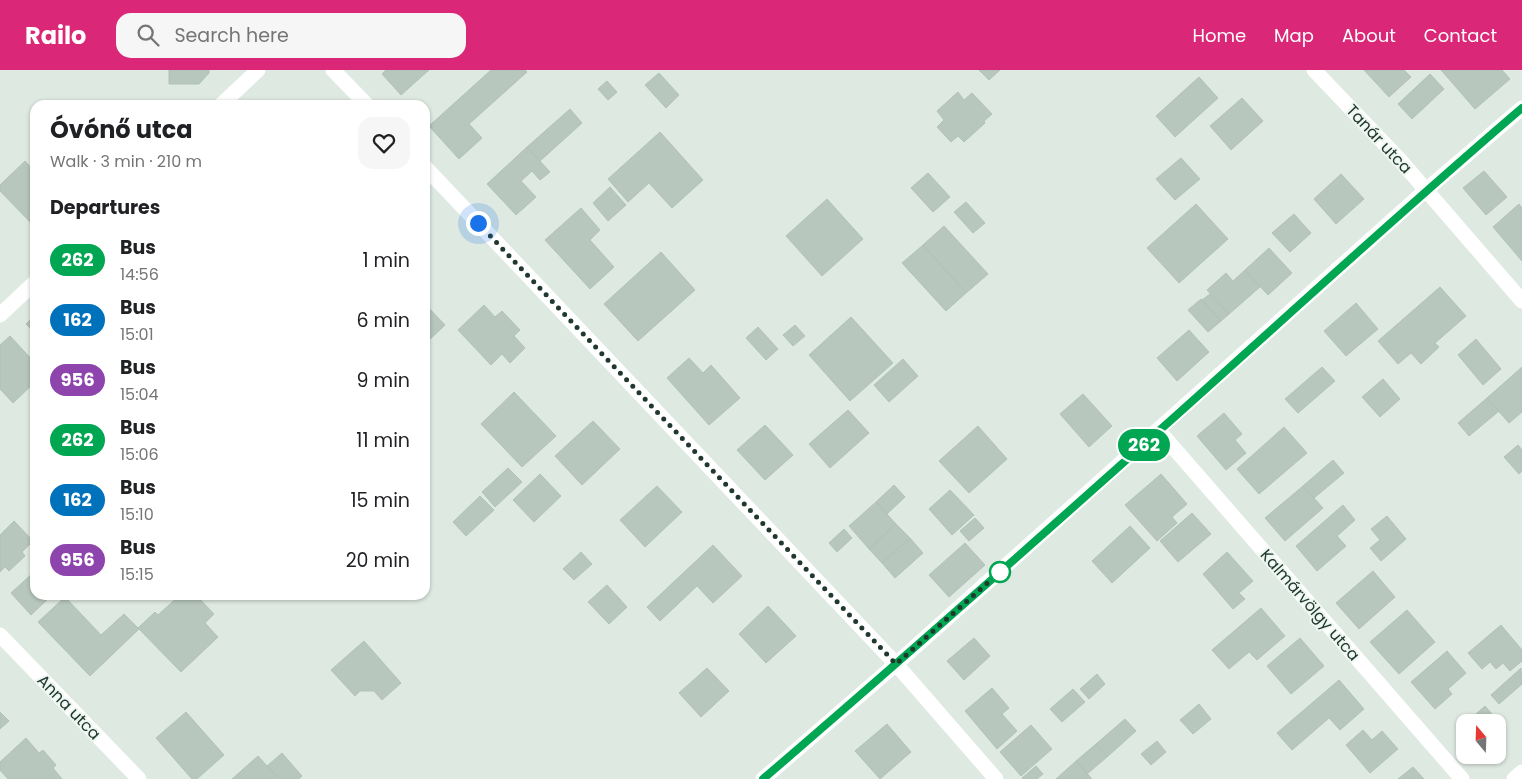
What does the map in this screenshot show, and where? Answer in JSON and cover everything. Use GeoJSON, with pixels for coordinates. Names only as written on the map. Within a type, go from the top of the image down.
{"type":"FeatureCollection","features":[{"type":"Feature","properties":{"kind":"street"},"geometry":{"type":"LineString","coordinates":[[226,100],[258,70]]}},
{"type":"Feature","properties":{"kind":"street"},"geometry":{"type":"LineString","coordinates":[[333,70],[361,100]]}},
{"type":"Feature","properties":{"kind":"street","name":"Tanár utca"},"geometry":{"type":"LineString","coordinates":[[1314,70],[1400,160],[1522,301]]}},
{"type":"Feature","properties":{"kind":"street"},"geometry":{"type":"LineString","coordinates":[[763,779],[1159,431],[1426,190],[1522,108]]}},
{"type":"Feature","properties":{"kind":"street"},"geometry":{"type":"LineString","coordinates":[[430,172],[896,664],[996,779]]}},
{"type":"Feature","properties":{"kind":"street"},"geometry":{"type":"LineString","coordinates":[[0,315],[30,287]]}},
{"type":"Feature","properties":{"kind":"street","name":"Kalmárvölgy utca"},"geometry":{"type":"LineString","coordinates":[[1159,431],[1462,779]]}},
{"type":"Feature","properties":{"kind":"street","name":"Anna utca"},"geometry":{"type":"LineString","coordinates":[[0,635],[139,779]]}},
{"type":"Feature","properties":{"kind":"street"},"geometry":{"type":"LineString","coordinates":[[1514,779],[1522,772]]}},
{"type":"Feature","properties":{"kind":"building"},"geometry":{"type":"Polygon","coordinates":[[[169,70],[209,70],[209,73],[199,84],[169,84],[169,70]]]}},
{"type":"Feature","properties":{"kind":"building"},"geometry":{"type":"Polygon","coordinates":[[[386,70],[429,70],[401,95],[382,74],[386,70]]]}},
{"type":"Feature","properties":{"kind":"building"},"geometry":{"type":"Polygon","coordinates":[[[491,70],[525,70],[527,72],[469,124],[482,138],[459,159],[430,125],[491,70]]]}},
{"type":"Feature","properties":{"kind":"building"},"geometry":{"type":"Polygon","coordinates":[[[979,70],[1000,70],[989,80],[979,70]]]}},
{"type":"Feature","properties":{"kind":"building"},"geometry":{"type":"Polygon","coordinates":[[[1364,70],[1404,70],[1411,77],[1389,97],[1364,70]]]}},
{"type":"Feature","properties":{"kind":"building"},"geometry":{"type":"Polygon","coordinates":[[[1441,70],[1502,70],[1510,79],[1475,109],[1441,70]]]}},
{"type":"Feature","properties":{"kind":"building"},"geometry":{"type":"Polygon","coordinates":[[[659,73],[679,95],[666,108],[645,85],[659,73]]]}},
{"type":"Feature","properties":{"kind":"building"},"geometry":{"type":"Polygon","coordinates":[[[1430,74],[1444,89],[1412,119],[1398,104],[1430,74]]]}},
{"type":"Feature","properties":{"kind":"building"},"geometry":{"type":"Polygon","coordinates":[[[1199,77],[1218,98],[1175,137],[1156,116],[1199,77]]]}},
{"type":"Feature","properties":{"kind":"building"},"geometry":{"type":"Polygon","coordinates":[[[607,81],[617,92],[608,100],[598,89],[607,81]]]}},
{"type":"Feature","properties":{"kind":"building"},"geometry":{"type":"Polygon","coordinates":[[[958,92],[964,100],[972,93],[992,114],[964,142],[958,136],[951,142],[937,127],[944,120],[937,111],[958,92]]]}},
{"type":"Feature","properties":{"kind":"building"},"geometry":{"type":"Polygon","coordinates":[[[1242,98],[1263,121],[1231,150],[1210,126],[1242,98]]]}},
{"type":"Feature","properties":{"kind":"building"},"geometry":{"type":"Polygon","coordinates":[[[570,109],[582,123],[540,161],[527,147],[570,109]]]}},
{"type":"Feature","properties":{"kind":"building"},"geometry":{"type":"Polygon","coordinates":[[[660,132],[703,180],[672,208],[649,183],[628,202],[608,179],[660,132]]]}},
{"type":"Feature","properties":{"kind":"building"},"geometry":{"type":"Polygon","coordinates":[[[527,147],[550,172],[540,180],[532,171],[521,181],[536,197],[516,215],[487,184],[527,147]]]}},
{"type":"Feature","properties":{"kind":"building"},"geometry":{"type":"Polygon","coordinates":[[[1181,158],[1200,179],[1175,200],[1156,179],[1181,158]]]}},
{"type":"Feature","properties":{"kind":"building"},"geometry":{"type":"Polygon","coordinates":[[[25,161],[30,166],[30,222],[0,191],[0,185],[25,161]]]}},
{"type":"Feature","properties":{"kind":"building"},"geometry":{"type":"Polygon","coordinates":[[[1484,171],[1507,197],[1486,215],[1463,188],[1484,171]]]}},
{"type":"Feature","properties":{"kind":"building"},"geometry":{"type":"Polygon","coordinates":[[[928,173],[950,197],[933,212],[911,188],[928,173]]]}},
{"type":"Feature","properties":{"kind":"building"},"geometry":{"type":"Polygon","coordinates":[[[1341,174],[1364,199],[1336,224],[1314,199],[1341,174]]]}},
{"type":"Feature","properties":{"kind":"building"},"geometry":{"type":"Polygon","coordinates":[[[610,187],[626,205],[608,221],[593,203],[610,187]]]}},
{"type":"Feature","properties":{"kind":"building"},"geometry":{"type":"Polygon","coordinates":[[[827,199],[863,239],[822,276],[786,236],[827,199]]]}},
{"type":"Feature","properties":{"kind":"building"},"geometry":{"type":"Polygon","coordinates":[[[966,202],[985,223],[973,233],[954,212],[966,202]]]}},
{"type":"Feature","properties":{"kind":"building"},"geometry":{"type":"Polygon","coordinates":[[[1196,204],[1228,239],[1179,283],[1147,248],[1196,204]]]}},
{"type":"Feature","properties":{"kind":"building"},"geometry":{"type":"Polygon","coordinates":[[[1519,204],[1522,208],[1522,261],[1493,227],[1519,204]]]}},
{"type":"Feature","properties":{"kind":"building"},"geometry":{"type":"Polygon","coordinates":[[[581,208],[600,230],[590,240],[614,267],[590,289],[545,240],[581,208]]]}},
{"type":"Feature","properties":{"kind":"building"},"geometry":{"type":"Polygon","coordinates":[[[1294,214],[1311,233],[1290,252],[1272,233],[1294,214]]]}},
{"type":"Feature","properties":{"kind":"building"},"geometry":{"type":"Polygon","coordinates":[[[944,226],[988,274],[966,293],[923,245],[944,226]]]}},
{"type":"Feature","properties":{"kind":"building"},"geometry":{"type":"Polygon","coordinates":[[[923,245],[966,293],[946,311],[902,263],[923,245]]]}},
{"type":"Feature","properties":{"kind":"building"},"geometry":{"type":"Polygon","coordinates":[[[1269,248],[1292,273],[1268,295],[1245,270],[1269,248]]]}},
{"type":"Feature","properties":{"kind":"building"},"geometry":{"type":"Polygon","coordinates":[[[661,252],[695,290],[638,341],[604,304],[661,252]]]}},
{"type":"Feature","properties":{"kind":"building"},"geometry":{"type":"Polygon","coordinates":[[[1245,270],[1260,287],[1229,314],[1207,290],[1226,273],[1233,281],[1245,270]]]}},
{"type":"Feature","properties":{"kind":"building"},"geometry":{"type":"Polygon","coordinates":[[[1440,287],[1466,316],[1435,343],[1439,347],[1421,364],[1411,353],[1398,364],[1378,341],[1440,287]]]}},
{"type":"Feature","properties":{"kind":"building"},"geometry":{"type":"Polygon","coordinates":[[[1210,294],[1229,314],[1221,321],[1202,300],[1210,294]]]}},
{"type":"Feature","properties":{"kind":"building"},"geometry":{"type":"Polygon","coordinates":[[[1201,299],[1221,321],[1208,332],[1188,310],[1201,299]]]}},
{"type":"Feature","properties":{"kind":"building"},"geometry":{"type":"Polygon","coordinates":[[[1356,303],[1378,329],[1346,356],[1324,331],[1356,303]]]}},
{"type":"Feature","properties":{"kind":"building"},"geometry":{"type":"Polygon","coordinates":[[[484,305],[495,317],[502,311],[520,330],[514,336],[525,348],[510,363],[502,354],[491,365],[458,330],[484,305]]]}},
{"type":"Feature","properties":{"kind":"building"},"geometry":{"type":"Polygon","coordinates":[[[430,309],[445,325],[430,339],[430,309]]]}},
{"type":"Feature","properties":{"kind":"building"},"geometry":{"type":"Polygon","coordinates":[[[851,317],[893,363],[850,401],[809,355],[851,317]]]}},
{"type":"Feature","properties":{"kind":"building"},"geometry":{"type":"Polygon","coordinates":[[[30,320],[30,328],[26,324],[30,320]]]}},
{"type":"Feature","properties":{"kind":"building"},"geometry":{"type":"Polygon","coordinates":[[[795,325],[805,336],[793,346],[783,335],[795,325]]]}},
{"type":"Feature","properties":{"kind":"building"},"geometry":{"type":"Polygon","coordinates":[[[758,327],[778,349],[766,360],[746,338],[758,327]]]}},
{"type":"Feature","properties":{"kind":"building"},"geometry":{"type":"Polygon","coordinates":[[[1189,330],[1209,352],[1177,381],[1157,358],[1189,330]]]}},
{"type":"Feature","properties":{"kind":"building"},"geometry":{"type":"Polygon","coordinates":[[[10,336],[30,358],[30,387],[13,403],[0,389],[0,345],[10,336]]]}},
{"type":"Feature","properties":{"kind":"building"},"geometry":{"type":"Polygon","coordinates":[[[1476,339],[1501,369],[1483,385],[1458,355],[1476,339]]]}},
{"type":"Feature","properties":{"kind":"building"},"geometry":{"type":"Polygon","coordinates":[[[689,358],[703,373],[711,365],[740,398],[709,425],[667,378],[689,358]]]}},
{"type":"Feature","properties":{"kind":"building"},"geometry":{"type":"Polygon","coordinates":[[[903,359],[918,376],[889,402],[874,385],[903,359]]]}},
{"type":"Feature","properties":{"kind":"building"},"geometry":{"type":"Polygon","coordinates":[[[1322,367],[1335,381],[1298,413],[1285,399],[1322,367]]]}},
{"type":"Feature","properties":{"kind":"building"},"geometry":{"type":"Polygon","coordinates":[[[1522,367],[1522,412],[1509,423],[1487,398],[1522,367]]]}},
{"type":"Feature","properties":{"kind":"building"},"geometry":{"type":"Polygon","coordinates":[[[1383,379],[1400,399],[1380,417],[1362,397],[1383,379]]]}},
{"type":"Feature","properties":{"kind":"building"},"geometry":{"type":"Polygon","coordinates":[[[514,392],[556,436],[522,467],[481,424],[514,392]]]}},
{"type":"Feature","properties":{"kind":"building"},"geometry":{"type":"Polygon","coordinates":[[[1083,394],[1112,426],[1089,447],[1060,414],[1083,394]]]}},
{"type":"Feature","properties":{"kind":"building"},"geometry":{"type":"Polygon","coordinates":[[[1487,398],[1499,411],[1469,436],[1458,423],[1487,398]]]}},
{"type":"Feature","properties":{"kind":"building"},"geometry":{"type":"Polygon","coordinates":[[[848,410],[869,433],[830,468],[809,444],[848,410]]]}},
{"type":"Feature","properties":{"kind":"building"},"geometry":{"type":"Polygon","coordinates":[[[1224,413],[1242,434],[1235,440],[1246,453],[1226,470],[1197,436],[1224,413]]]}},
{"type":"Feature","properties":{"kind":"building"},"geometry":{"type":"Polygon","coordinates":[[[593,421],[620,449],[582,485],[555,456],[593,421]]]}},
{"type":"Feature","properties":{"kind":"building"},"geometry":{"type":"Polygon","coordinates":[[[765,425],[793,455],[765,480],[737,450],[765,425]]]}},
{"type":"Feature","properties":{"kind":"building"},"geometry":{"type":"Polygon","coordinates":[[[978,426],[1007,459],[969,493],[939,461],[978,426]]]}},
{"type":"Feature","properties":{"kind":"building"},"geometry":{"type":"Polygon","coordinates":[[[1284,427],[1307,453],[1259,494],[1237,469],[1284,427]]]}},
{"type":"Feature","properties":{"kind":"building"},"geometry":{"type":"Polygon","coordinates":[[[1518,445],[1522,450],[1522,471],[1519,474],[1504,457],[1518,445]]]}},
{"type":"Feature","properties":{"kind":"building"},"geometry":{"type":"Polygon","coordinates":[[[1333,460],[1344,473],[1314,498],[1303,486],[1333,460]]]}},
{"type":"Feature","properties":{"kind":"building"},"geometry":{"type":"Polygon","coordinates":[[[508,468],[522,482],[495,507],[482,492],[508,468]]]}},
{"type":"Feature","properties":{"kind":"building"},"geometry":{"type":"Polygon","coordinates":[[[540,474],[561,496],[534,522],[513,500],[540,474]]]}},
{"type":"Feature","properties":{"kind":"building"},"geometry":{"type":"Polygon","coordinates":[[[1161,474],[1187,504],[1172,517],[1177,523],[1157,541],[1125,505],[1161,474]]]}},
{"type":"Feature","properties":{"kind":"building"},"geometry":{"type":"Polygon","coordinates":[[[894,485],[905,497],[887,514],[876,502],[894,485]]]}},
{"type":"Feature","properties":{"kind":"building"},"geometry":{"type":"Polygon","coordinates":[[[657,486],[682,512],[645,547],[620,520],[657,486]]]}},
{"type":"Feature","properties":{"kind":"building"},"geometry":{"type":"Polygon","coordinates":[[[1303,486],[1323,508],[1285,541],[1265,518],[1303,486]]]}},
{"type":"Feature","properties":{"kind":"building"},"geometry":{"type":"Polygon","coordinates":[[[950,490],[974,515],[952,535],[929,509],[950,490]]]}},
{"type":"Feature","properties":{"kind":"building"},"geometry":{"type":"Polygon","coordinates":[[[480,496],[494,510],[466,536],[453,522],[480,496]]]}},
{"type":"Feature","properties":{"kind":"building"},"geometry":{"type":"Polygon","coordinates":[[[876,502],[896,524],[869,549],[849,526],[876,502]]]}},
{"type":"Feature","properties":{"kind":"building"},"geometry":{"type":"Polygon","coordinates":[[[1343,505],[1355,520],[1337,536],[1346,546],[1317,571],[1296,546],[1343,505]]]}},
{"type":"Feature","properties":{"kind":"building"},"geometry":{"type":"Polygon","coordinates":[[[1192,513],[1211,534],[1178,562],[1160,541],[1192,513]]]}},
{"type":"Feature","properties":{"kind":"building"},"geometry":{"type":"Polygon","coordinates":[[[1387,516],[1406,539],[1381,561],[1370,548],[1380,540],[1371,529],[1387,516]]]}},
{"type":"Feature","properties":{"kind":"building"},"geometry":{"type":"Polygon","coordinates":[[[975,518],[984,528],[969,541],[960,531],[975,518]]]}},
{"type":"Feature","properties":{"kind":"building"},"geometry":{"type":"Polygon","coordinates":[[[14,521],[30,538],[30,544],[22,552],[25,556],[9,571],[5,567],[0,572],[0,535],[14,521]]]}},
{"type":"Feature","properties":{"kind":"building"},"geometry":{"type":"Polygon","coordinates":[[[896,524],[910,538],[882,563],[869,549],[896,524]]]}},
{"type":"Feature","properties":{"kind":"building"},"geometry":{"type":"Polygon","coordinates":[[[1130,526],[1150,548],[1112,583],[1092,561],[1130,526]]]}},
{"type":"Feature","properties":{"kind":"building"},"geometry":{"type":"Polygon","coordinates":[[[844,529],[852,538],[837,552],[829,543],[844,529]]]}},
{"type":"Feature","properties":{"kind":"building"},"geometry":{"type":"Polygon","coordinates":[[[910,538],[923,553],[895,578],[882,563],[910,538]]]}},
{"type":"Feature","properties":{"kind":"building"},"geometry":{"type":"Polygon","coordinates":[[[965,543],[985,565],[949,597],[929,575],[965,543]]]}},
{"type":"Feature","properties":{"kind":"building"},"geometry":{"type":"Polygon","coordinates":[[[713,545],[742,576],[713,603],[697,586],[660,621],[647,607],[713,545]]]}},
{"type":"Feature","properties":{"kind":"building"},"geometry":{"type":"Polygon","coordinates":[[[581,552],[592,564],[574,580],[563,569],[581,552]]]}},
{"type":"Feature","properties":{"kind":"building"},"geometry":{"type":"Polygon","coordinates":[[[1227,552],[1253,581],[1239,593],[1245,599],[1233,609],[1203,574],[1227,552]]]}},
{"type":"Feature","properties":{"kind":"building"},"geometry":{"type":"Polygon","coordinates":[[[1373,571],[1395,597],[1359,629],[1336,603],[1373,571]]]}},
{"type":"Feature","properties":{"kind":"building"},"geometry":{"type":"Polygon","coordinates":[[[30,576],[30,600],[47,600],[31,615],[11,593],[30,576]]]}},
{"type":"Feature","properties":{"kind":"building"},"geometry":{"type":"Polygon","coordinates":[[[607,585],[627,607],[609,624],[588,602],[607,585]]]}},
{"type":"Feature","properties":{"kind":"building"},"geometry":{"type":"Polygon","coordinates":[[[62,600],[68,600],[101,635],[124,614],[139,629],[90,676],[38,622],[62,600]]]}},
{"type":"Feature","properties":{"kind":"building"},"geometry":{"type":"Polygon","coordinates":[[[174,600],[201,600],[214,614],[205,623],[218,637],[181,672],[138,628],[155,612],[158,615],[174,600]]]}},
{"type":"Feature","properties":{"kind":"building"},"geometry":{"type":"Polygon","coordinates":[[[768,606],[796,636],[766,663],[739,634],[768,606]]]}},
{"type":"Feature","properties":{"kind":"building"},"geometry":{"type":"Polygon","coordinates":[[[1261,608],[1285,636],[1257,660],[1249,652],[1229,669],[1212,650],[1261,608]]]}},
{"type":"Feature","properties":{"kind":"building"},"geometry":{"type":"Polygon","coordinates":[[[1407,610],[1435,642],[1399,674],[1370,642],[1407,610]]]}},
{"type":"Feature","properties":{"kind":"building"},"geometry":{"type":"Polygon","coordinates":[[[1501,625],[1522,650],[1522,661],[1510,671],[1503,663],[1496,669],[1490,662],[1482,669],[1468,653],[1501,625]]]}},
{"type":"Feature","properties":{"kind":"building"},"geometry":{"type":"Polygon","coordinates":[[[974,638],[990,656],[964,680],[947,661],[974,638]]]}},
{"type":"Feature","properties":{"kind":"building"},"geometry":{"type":"Polygon","coordinates":[[[1300,638],[1324,666],[1291,694],[1267,666],[1300,638]]]}},
{"type":"Feature","properties":{"kind":"building"},"geometry":{"type":"Polygon","coordinates":[[[364,641],[401,683],[382,700],[374,691],[360,691],[355,696],[331,670],[364,641]]]}},
{"type":"Feature","properties":{"kind":"building"},"geometry":{"type":"Polygon","coordinates":[[[1447,651],[1466,673],[1448,689],[1452,694],[1435,709],[1411,682],[1447,651]]]}},
{"type":"Feature","properties":{"kind":"building"},"geometry":{"type":"Polygon","coordinates":[[[707,668],[729,691],[701,717],[679,693],[707,668]]]}},
{"type":"Feature","properties":{"kind":"building"},"geometry":{"type":"Polygon","coordinates":[[[1521,668],[1522,684],[1499,704],[1491,695],[1521,668]]]}},
{"type":"Feature","properties":{"kind":"building"},"geometry":{"type":"Polygon","coordinates":[[[1097,674],[1105,684],[1089,699],[1080,689],[1097,674]]]}},
{"type":"Feature","properties":{"kind":"building"},"geometry":{"type":"Polygon","coordinates":[[[1339,680],[1364,709],[1340,730],[1329,718],[1292,750],[1277,733],[1339,680]]]}},
{"type":"Feature","properties":{"kind":"building"},"geometry":{"type":"Polygon","coordinates":[[[992,688],[1009,708],[1002,714],[1017,731],[997,749],[965,711],[992,688]]]}},
{"type":"Feature","properties":{"kind":"building"},"geometry":{"type":"Polygon","coordinates":[[[1073,689],[1085,702],[1062,722],[1050,709],[1073,689]]]}},
{"type":"Feature","properties":{"kind":"building"},"geometry":{"type":"Polygon","coordinates":[[[1199,704],[1211,719],[1193,734],[1180,720],[1199,704]]]}},
{"type":"Feature","properties":{"kind":"building"},"geometry":{"type":"Polygon","coordinates":[[[1485,706],[1492,714],[1476,714],[1485,706]]]}},
{"type":"Feature","properties":{"kind":"building"},"geometry":{"type":"Polygon","coordinates":[[[0,712],[9,721],[0,729],[0,712]]]}},
{"type":"Feature","properties":{"kind":"building"},"geometry":{"type":"Polygon","coordinates":[[[186,712],[224,755],[197,779],[192,779],[156,738],[186,712]]]}},
{"type":"Feature","properties":{"kind":"building"},"geometry":{"type":"Polygon","coordinates":[[[1125,719],[1136,731],[1107,757],[1096,744],[1125,719]]]}},
{"type":"Feature","properties":{"kind":"building"},"geometry":{"type":"Polygon","coordinates":[[[887,724],[911,752],[880,779],[855,751],[887,724]]]}},
{"type":"Feature","properties":{"kind":"building"},"geometry":{"type":"Polygon","coordinates":[[[1031,725],[1052,749],[1021,776],[1000,752],[1031,725]]]}},
{"type":"Feature","properties":{"kind":"building"},"geometry":{"type":"Polygon","coordinates":[[[1363,730],[1372,740],[1382,731],[1398,749],[1370,773],[1346,745],[1363,730]]]}},
{"type":"Feature","properties":{"kind":"building"},"geometry":{"type":"Polygon","coordinates":[[[26,738],[39,753],[43,750],[56,765],[53,768],[62,779],[8,779],[0,770],[0,762],[26,738]]]}},
{"type":"Feature","properties":{"kind":"building"},"geometry":{"type":"Polygon","coordinates":[[[1157,741],[1166,752],[1151,765],[1141,754],[1157,741]]]}},
{"type":"Feature","properties":{"kind":"building"},"geometry":{"type":"Polygon","coordinates":[[[1096,744],[1107,757],[1087,774],[1076,761],[1096,744]]]}},
{"type":"Feature","properties":{"kind":"building"},"geometry":{"type":"Polygon","coordinates":[[[282,753],[302,776],[299,779],[279,779],[267,766],[282,753]]]}},
{"type":"Feature","properties":{"kind":"building"},"geometry":{"type":"Polygon","coordinates":[[[258,756],[279,779],[232,779],[258,756]]]}},
{"type":"Feature","properties":{"kind":"building"},"geometry":{"type":"Polygon","coordinates":[[[1076,761],[1092,779],[1056,779],[1076,761]]]}},
{"type":"Feature","properties":{"kind":"building"},"geometry":{"type":"Polygon","coordinates":[[[1036,766],[1043,774],[1037,779],[1022,778],[1036,766]]]}},
{"type":"Feature","properties":{"kind":"building"},"geometry":{"type":"Polygon","coordinates":[[[1413,767],[1424,779],[1398,779],[1413,767]]]}},
{"type":"Feature","properties":{"kind":"bus line","name":"262"},"geometry":{"type":"LineString","coordinates":[[763,779],[1159,431],[1426,190],[1522,108]]}},
{"type":"Feature","properties":{"kind":"route"},"geometry":{"type":"LineString","coordinates":[[478,223],[896,664],[1000,572]]}}]}
